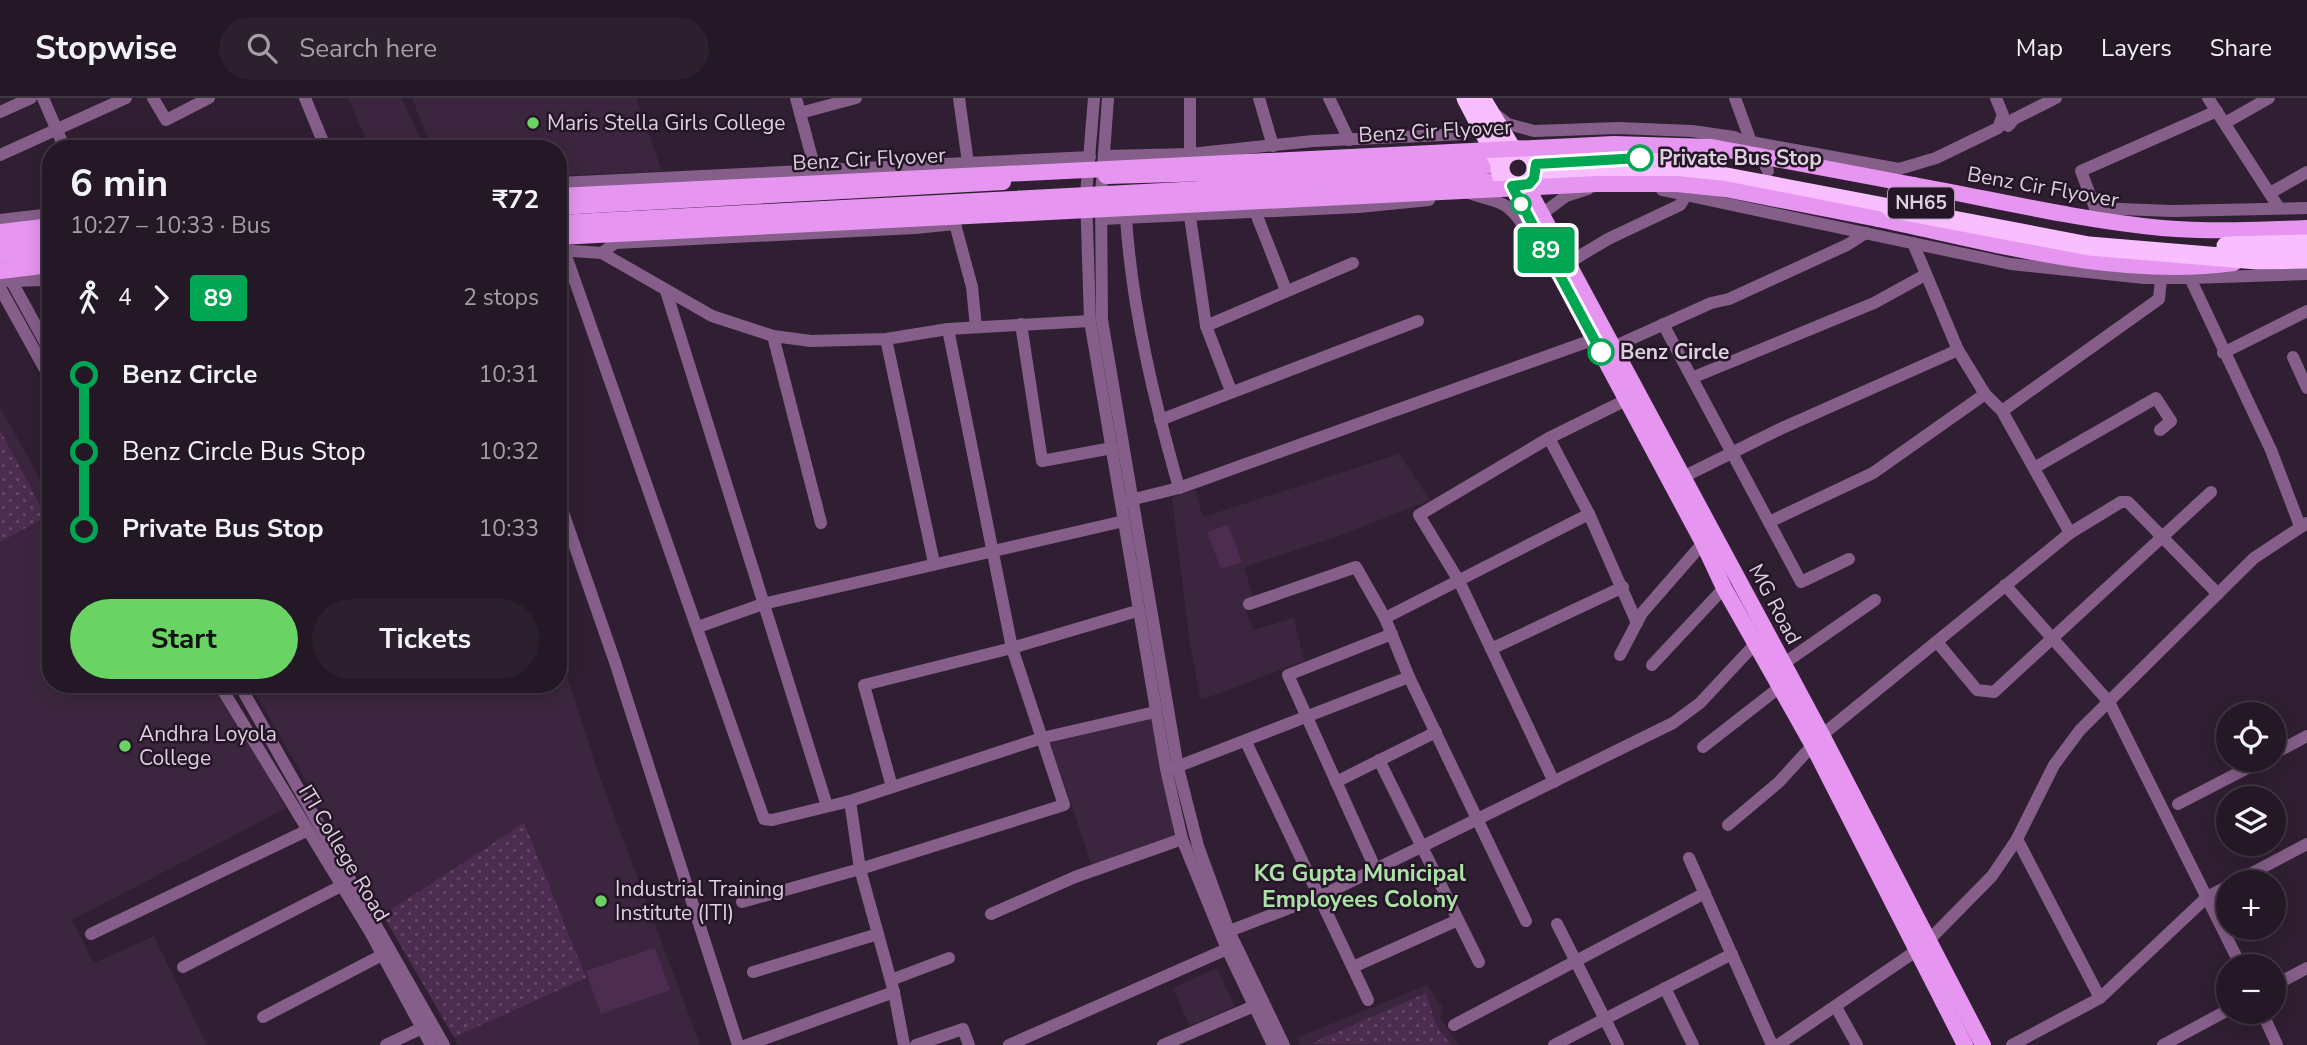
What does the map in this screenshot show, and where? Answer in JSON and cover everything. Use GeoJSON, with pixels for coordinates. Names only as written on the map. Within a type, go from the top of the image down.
{"type":"FeatureCollection","features":[{"type":"Feature","properties":{"kind":"highway"},"geometry":{"type":"LineString","coordinates":[[1477,104],[1516,172]]}},
{"type":"Feature","properties":{"kind":"highway","name":"NH65"},"geometry":{"type":"LineString","coordinates":[[1516,172],[1607,159],[1689,159],[1768,171],[1990,219],[2115,239],[2191,246],[2307,244]]}},
{"type":"Feature","properties":{"kind":"highway","name":"NH65"},"geometry":{"type":"LineString","coordinates":[[1516,172],[1695,171],[2089,246],[2140,253],[2307,260]]}},
{"type":"Feature","properties":{"kind":"main road","name":"Benz Cir Flyover"},"geometry":{"type":"LineString","coordinates":[[567,196],[1614,144],[1712,147],[2152,226],[2244,231],[2307,228]]}},
{"type":"Feature","properties":{"kind":"main road"},"geometry":{"type":"LineString","coordinates":[[567,206],[1095,177],[1438,165],[1516,172]]}},
{"type":"Feature","properties":{"kind":"main road"},"geometry":{"type":"LineString","coordinates":[[567,223],[1451,178],[1516,172]]}},
{"type":"Feature","properties":{"kind":"main road","name":"MG Road"},"geometry":{"type":"LineString","coordinates":[[1516,172],[1542,214],[1613,346],[1677,480],[1722,566],[1783,664],[1916,950],[1965,1045]]}},
{"type":"Feature","properties":{"kind":"main road","name":"MG Road"},"geometry":{"type":"LineString","coordinates":[[1516,172],[1562,279],[1626,400],[1677,480],[1703,543],[1722,566],[1724,588],[1780,688],[1817,739],[1930,939],[1983,1045]]}},
{"type":"Feature","properties":{"kind":"main road"},"geometry":{"type":"LineString","coordinates":[[567,246],[1597,184],[1677,184],[1725,189],[2125,267],[2176,270],[2257,260]]}},
{"type":"Feature","properties":{"kind":"main road"},"geometry":{"type":"LineString","coordinates":[[0,232],[42,227]]}},
{"type":"Feature","properties":{"kind":"main road"},"geometry":{"type":"LineString","coordinates":[[0,242],[42,239]]}},
{"type":"Feature","properties":{"kind":"main road"},"geometry":{"type":"LineString","coordinates":[[0,255],[42,252]]}},
{"type":"Feature","properties":{"kind":"main road"},"geometry":{"type":"LineString","coordinates":[[2,280],[42,268]]}},
{"type":"Feature","properties":{"kind":"main road"},"geometry":{"type":"LineString","coordinates":[[1916,950],[1930,939]]}},
{"type":"Feature","properties":{"kind":"street"},"geometry":{"type":"LineString","coordinates":[[0,112],[31,98]]}},
{"type":"Feature","properties":{"kind":"street"},"geometry":{"type":"LineString","coordinates":[[43,98],[61,140]]}},
{"type":"Feature","properties":{"kind":"street"},"geometry":{"type":"LineString","coordinates":[[0,155],[126,98]]}},
{"type":"Feature","properties":{"kind":"street"},"geometry":{"type":"LineString","coordinates":[[153,98],[166,120],[209,98]]}},
{"type":"Feature","properties":{"kind":"street"},"geometry":{"type":"LineString","coordinates":[[305,98],[322,140]]}},
{"type":"Feature","properties":{"kind":"street"},"geometry":{"type":"LineString","coordinates":[[796,98],[815,169]]}},
{"type":"Feature","properties":{"kind":"street"},"geometry":{"type":"LineString","coordinates":[[800,113],[856,98]]}},
{"type":"Feature","properties":{"kind":"street"},"geometry":{"type":"LineString","coordinates":[[959,98],[968,163]]}},
{"type":"Feature","properties":{"kind":"street"},"geometry":{"type":"LineString","coordinates":[[1094,98],[1090,157],[1095,177],[1087,217],[1090,320],[1112,448],[1128,501],[1124,521],[1155,712],[1225,933],[1227,949],[1273,1045]]}},
{"type":"Feature","properties":{"kind":"street"},"geometry":{"type":"LineString","coordinates":[[1095,177],[1106,156],[1108,98]]}},
{"type":"Feature","properties":{"kind":"street"},"geometry":{"type":"LineString","coordinates":[[1190,98],[1190,154]]}},
{"type":"Feature","properties":{"kind":"street"},"geometry":{"type":"LineString","coordinates":[[1259,98],[1273,146]]}},
{"type":"Feature","properties":{"kind":"street"},"geometry":{"type":"LineString","coordinates":[[1328,98],[1349,140]]}},
{"type":"Feature","properties":{"kind":"street"},"geometry":{"type":"LineString","coordinates":[[1735,98],[1751,142],[1760,152],[1768,171]]}},
{"type":"Feature","properties":{"kind":"street"},"geometry":{"type":"LineString","coordinates":[[1438,165],[1464,134],[1477,104],[1508,124],[1522,128],[1692,131],[1888,168],[1907,168],[1936,158],[1998,128],[2003,116],[1996,98]]}},
{"type":"Feature","properties":{"kind":"street"},"geometry":{"type":"LineString","coordinates":[[2008,126],[2014,119],[2056,98]]}},
{"type":"Feature","properties":{"kind":"street"},"geometry":{"type":"LineString","coordinates":[[2208,98],[2279,208]]}},
{"type":"Feature","properties":{"kind":"street"},"geometry":{"type":"LineString","coordinates":[[2225,123],[2269,98]]}},
{"type":"Feature","properties":{"kind":"street"},"geometry":{"type":"LineString","coordinates":[[2217,111],[2081,171],[2096,206],[2172,211],[2307,208]]}},
{"type":"Feature","properties":{"kind":"street"},"geometry":{"type":"LineString","coordinates":[[1579,129],[1607,159]]}},
{"type":"Feature","properties":{"kind":"street"},"geometry":{"type":"LineString","coordinates":[[1106,156],[1190,154],[1349,140],[1464,134]]}},
{"type":"Feature","properties":{"kind":"street"},"geometry":{"type":"LineString","coordinates":[[567,183],[1090,157]]}},
{"type":"Feature","properties":{"kind":"street"},"geometry":{"type":"LineString","coordinates":[[2270,193],[2307,172]]}},
{"type":"Feature","properties":{"kind":"street"},"geometry":{"type":"LineString","coordinates":[[1451,178],[1470,194]]}},
{"type":"Feature","properties":{"kind":"street"},"geometry":{"type":"LineString","coordinates":[[1542,214],[1566,196],[1595,188],[1636,187],[1687,194],[2011,264],[2161,279],[2307,274]]}},
{"type":"Feature","properties":{"kind":"street"},"geometry":{"type":"LineString","coordinates":[[1101,219],[1190,217],[1255,211],[1359,207],[1470,194],[1497,201],[1511,210],[1539,256],[1562,279]]}},
{"type":"Feature","properties":{"kind":"street"},"geometry":{"type":"LineString","coordinates":[[1567,263],[1608,239],[1680,205],[1687,194]]}},
{"type":"Feature","properties":{"kind":"street"},"geometry":{"type":"LineString","coordinates":[[1093,195],[1101,219],[1102,320],[1182,839],[1225,933],[1284,1045]]}},
{"type":"Feature","properties":{"kind":"street"},"geometry":{"type":"LineString","coordinates":[[1255,211],[1286,290]]}},
{"type":"Feature","properties":{"kind":"street"},"geometry":{"type":"LineString","coordinates":[[0,220],[42,215]]}},
{"type":"Feature","properties":{"kind":"street"},"geometry":{"type":"LineString","coordinates":[[603,253],[615,243],[1087,217]]}},
{"type":"Feature","properties":{"kind":"street"},"geometry":{"type":"LineString","coordinates":[[1190,217],[1206,326],[1231,391]]}},
{"type":"Feature","properties":{"kind":"street"},"geometry":{"type":"LineString","coordinates":[[1126,218],[1128,254],[1160,420],[1179,488]]}},
{"type":"Feature","properties":{"kind":"street"},"geometry":{"type":"LineString","coordinates":[[956,224],[972,287],[976,327]]}},
{"type":"Feature","properties":{"kind":"street"},"geometry":{"type":"LineString","coordinates":[[1613,346],[1729,299],[1847,245],[1866,233]]}},
{"type":"Feature","properties":{"kind":"street"},"geometry":{"type":"LineString","coordinates":[[1913,243],[1924,275],[1958,350],[1985,394],[2002,411],[2070,533]]}},
{"type":"Feature","properties":{"kind":"street"},"geometry":{"type":"LineString","coordinates":[[567,247],[603,253],[666,292],[712,316],[774,336],[811,341],[886,339],[948,329],[1090,320]]}},
{"type":"Feature","properties":{"kind":"street"},"geometry":{"type":"LineString","coordinates":[[0,261],[2,280],[42,362]]}},
{"type":"Feature","properties":{"kind":"street"},"geometry":{"type":"LineString","coordinates":[[1206,326],[1353,263]]}},
{"type":"Feature","properties":{"kind":"street"},"geometry":{"type":"LineString","coordinates":[[567,265],[698,627],[764,819],[772,820],[850,801],[1042,738],[1155,712]]}},
{"type":"Feature","properties":{"kind":"street"},"geometry":{"type":"LineString","coordinates":[[1694,377],[1874,303],[1924,275]]}},
{"type":"Feature","properties":{"kind":"street"},"geometry":{"type":"LineString","coordinates":[[1930,939],[1992,876],[2018,839],[2032,803],[2054,765],[2080,730],[2254,558],[2303,524],[2190,278]]}},
{"type":"Feature","properties":{"kind":"street"},"geometry":{"type":"LineString","coordinates":[[2002,411],[2159,299],[2161,279]]}},
{"type":"Feature","properties":{"kind":"street"},"geometry":{"type":"LineString","coordinates":[[2,280],[42,280]]}},
{"type":"Feature","properties":{"kind":"street"},"geometry":{"type":"LineString","coordinates":[[2,280],[42,340]]}},
{"type":"Feature","properties":{"kind":"street"},"geometry":{"type":"LineString","coordinates":[[666,292],[827,806]]}},
{"type":"Feature","properties":{"kind":"street"},"geometry":{"type":"LineString","coordinates":[[2223,353],[2307,311]]}},
{"type":"Feature","properties":{"kind":"street"},"geometry":{"type":"LineString","coordinates":[[1160,420],[1418,321]]}},
{"type":"Feature","properties":{"kind":"street"},"geometry":{"type":"LineString","coordinates":[[1021,324],[1042,461],[1112,448]]}},
{"type":"Feature","properties":{"kind":"street"},"geometry":{"type":"LineString","coordinates":[[1663,324],[1694,377],[1801,582],[1849,559]]}},
{"type":"Feature","properties":{"kind":"street"},"geometry":{"type":"LineString","coordinates":[[742,902],[860,869],[1064,805],[1012,648],[948,329]]}},
{"type":"Feature","properties":{"kind":"street"},"geometry":{"type":"LineString","coordinates":[[774,336],[821,523]]}},
{"type":"Feature","properties":{"kind":"street"},"geometry":{"type":"LineString","coordinates":[[886,339],[934,564]]}},
{"type":"Feature","properties":{"kind":"street"},"geometry":{"type":"LineString","coordinates":[[1128,501],[1179,488],[1595,339]]}},
{"type":"Feature","properties":{"kind":"street"},"geometry":{"type":"LineString","coordinates":[[1677,480],[1731,452],[1958,350]]}},
{"type":"Feature","properties":{"kind":"street"},"geometry":{"type":"LineString","coordinates":[[2293,357],[2306,383]]}},
{"type":"Feature","properties":{"kind":"street"},"geometry":{"type":"LineString","coordinates":[[1769,522],[1873,473],[1985,394]]}},
{"type":"Feature","properties":{"kind":"street"},"geometry":{"type":"LineString","coordinates":[[2034,468],[2156,398],[2171,421],[2160,430]]}},
{"type":"Feature","properties":{"kind":"street"},"geometry":{"type":"LineString","coordinates":[[1554,782],[1459,582],[1419,515],[1549,438],[1626,400]]}},
{"type":"Feature","properties":{"kind":"street"},"geometry":{"type":"LineString","coordinates":[[1549,438],[1589,514],[1637,623]]}},
{"type":"Feature","properties":{"kind":"street"},"geometry":{"type":"LineString","coordinates":[[1937,642],[1977,690],[1984,693],[2002,686],[2211,492]]}},
{"type":"Feature","properties":{"kind":"street"},"geometry":{"type":"LineString","coordinates":[[1728,825],[1788,773],[1817,739],[2005,585],[2070,533],[2124,501],[2132,504],[2218,594]]}},
{"type":"Feature","properties":{"kind":"street"},"geometry":{"type":"LineString","coordinates":[[1385,618],[1589,514]]}},
{"type":"Feature","properties":{"kind":"street"},"geometry":{"type":"LineString","coordinates":[[698,627],[763,604],[1124,521]]}},
{"type":"Feature","properties":{"kind":"street"},"geometry":{"type":"LineString","coordinates":[[567,524],[615,662],[738,1045]]}},
{"type":"Feature","properties":{"kind":"street"},"geometry":{"type":"LineString","coordinates":[[1620,655],[1637,623],[1703,543]]}},
{"type":"Feature","properties":{"kind":"street"},"geometry":{"type":"LineString","coordinates":[[1249,604],[1356,567],[1385,618],[1409,677],[1526,921]]}},
{"type":"Feature","properties":{"kind":"street"},"geometry":{"type":"LineString","coordinates":[[2005,585],[2109,702],[2235,954]]}},
{"type":"Feature","properties":{"kind":"street"},"geometry":{"type":"LineString","coordinates":[[1491,649],[1623,587]]}},
{"type":"Feature","properties":{"kind":"street"},"geometry":{"type":"LineString","coordinates":[[1652,665],[1724,588]]}},
{"type":"Feature","properties":{"kind":"street"},"geometry":{"type":"LineString","coordinates":[[1783,664],[1875,600]]}},
{"type":"Feature","properties":{"kind":"street"},"geometry":{"type":"LineString","coordinates":[[892,787],[864,685],[1012,648],[1137,611]]}},
{"type":"Feature","properties":{"kind":"street"},"geometry":{"type":"LineString","coordinates":[[1375,868],[1288,675],[1392,635]]}},
{"type":"Feature","properties":{"kind":"street"},"geometry":{"type":"LineString","coordinates":[[1225,933],[1321,896],[1673,723],[1700,704],[1756,643]]}},
{"type":"Feature","properties":{"kind":"street"},"geometry":{"type":"LineString","coordinates":[[1172,769],[1409,677]]}},
{"type":"Feature","properties":{"kind":"street"},"geometry":{"type":"LineString","coordinates":[[1703,747],[1780,688]]}},
{"type":"Feature","properties":{"kind":"street","name":"ITI College Road"},"geometry":{"type":"LineString","coordinates":[[224,693],[382,955],[431,1045]]}},
{"type":"Feature","properties":{"kind":"street","name":"ITI College Road"},"geometry":{"type":"LineString","coordinates":[[244,693],[444,1045]]}},
{"type":"Feature","properties":{"kind":"street"},"geometry":{"type":"LineString","coordinates":[[1336,782],[1436,732]]}},
{"type":"Feature","properties":{"kind":"street"},"geometry":{"type":"LineString","coordinates":[[2286,747],[2307,736]]}},
{"type":"Feature","properties":{"kind":"street"},"geometry":{"type":"LineString","coordinates":[[1246,742],[1368,1000]]}},
{"type":"Feature","properties":{"kind":"street"},"geometry":{"type":"LineString","coordinates":[[1380,760],[1479,962]]}},
{"type":"Feature","properties":{"kind":"street"},"geometry":{"type":"LineString","coordinates":[[2178,804],[2240,772]]}},
{"type":"Feature","properties":{"kind":"street"},"geometry":{"type":"LineString","coordinates":[[850,801],[860,869],[892,986],[904,1045]]}},
{"type":"Feature","properties":{"kind":"street"},"geometry":{"type":"LineString","coordinates":[[91,933],[308,830]]}},
{"type":"Feature","properties":{"kind":"street"},"geometry":{"type":"LineString","coordinates":[[991,914],[1075,877],[1182,839]]}},
{"type":"Feature","properties":{"kind":"street"},"geometry":{"type":"LineString","coordinates":[[2018,839],[2100,998]]}},
{"type":"Feature","properties":{"kind":"street"},"geometry":{"type":"LineString","coordinates":[[2258,870],[2307,844]]}},
{"type":"Feature","properties":{"kind":"street"},"geometry":{"type":"LineString","coordinates":[[1689,858],[1772,1045]]}},
{"type":"Feature","properties":{"kind":"street"},"geometry":{"type":"LineString","coordinates":[[183,967],[341,886]]}},
{"type":"Feature","properties":{"kind":"street"},"geometry":{"type":"LineString","coordinates":[[1454,1025],[1705,892]]}},
{"type":"Feature","properties":{"kind":"street"},"geometry":{"type":"LineString","coordinates":[[2012,1045],[2100,998],[2207,897],[2216,892]]}},
{"type":"Feature","properties":{"kind":"street"},"geometry":{"type":"LineString","coordinates":[[1353,967],[1458,920]]}},
{"type":"Feature","properties":{"kind":"street"},"geometry":{"type":"LineString","coordinates":[[1557,924],[1618,1045]]}},
{"type":"Feature","properties":{"kind":"street"},"geometry":{"type":"LineString","coordinates":[[753,972],[878,934]]}},
{"type":"Feature","properties":{"kind":"street"},"geometry":{"type":"LineString","coordinates":[[1009,1045],[1227,949]]}},
{"type":"Feature","properties":{"kind":"street"},"geometry":{"type":"LineString","coordinates":[[1778,1045],[1916,950]]}},
{"type":"Feature","properties":{"kind":"street"},"geometry":{"type":"LineString","coordinates":[[1553,1045],[1732,954]]}},
{"type":"Feature","properties":{"kind":"street"},"geometry":{"type":"LineString","coordinates":[[263,1017],[382,955]]}},
{"type":"Feature","properties":{"kind":"street"},"geometry":{"type":"LineString","coordinates":[[747,1045],[892,986],[949,958]]}},
{"type":"Feature","properties":{"kind":"street"},"geometry":{"type":"LineString","coordinates":[[2286,979],[2307,968]]}},
{"type":"Feature","properties":{"kind":"street"},"geometry":{"type":"LineString","coordinates":[[1665,988],[1693,1045]]}},
{"type":"Feature","properties":{"kind":"street"},"geometry":{"type":"LineString","coordinates":[[1163,1045],[1254,1006]]}},
{"type":"Feature","properties":{"kind":"street"},"geometry":{"type":"LineString","coordinates":[[1836,1007],[1857,1045]]}},
{"type":"Feature","properties":{"kind":"street"},"geometry":{"type":"LineString","coordinates":[[2163,1045],[2216,1016]]}},
{"type":"Feature","properties":{"kind":"street"},"geometry":{"type":"LineString","coordinates":[[2267,1024],[2277,1045]]}},
{"type":"Feature","properties":{"kind":"street"},"geometry":{"type":"LineString","coordinates":[[386,1045],[422,1028]]}},
{"type":"Feature","properties":{"kind":"street"},"geometry":{"type":"LineString","coordinates":[[916,1045],[964,1029],[969,1045]]}},
{"type":"Feature","properties":{"kind":"shaded area"},"geometry":{"type":"Polygon","coordinates":[[[348,98],[402,98],[421,140],[367,140],[348,98]]]}},
{"type":"Feature","properties":{"kind":"shaded area","name":"Maris Stella Girls College"},"geometry":{"type":"Polygon","coordinates":[[[412,98],[636,98],[662,171],[567,176],[567,140],[428,140],[412,98]]]}},
{"type":"Feature","properties":{"kind":"shaded area","name":"Andhra Loyola College"},"geometry":{"type":"Polygon","coordinates":[[[0,407],[42,483],[42,693],[221,693],[286,808],[72,920],[94,963],[154,936],[207,1045],[0,1045],[0,407]]]}},
{"type":"Feature","properties":{"kind":"shaded area"},"geometry":{"type":"Polygon","coordinates":[[[0,430],[42,509],[42,519],[0,542],[0,430]]]}},
{"type":"Feature","properties":{"kind":"shaded area"},"geometry":{"type":"Polygon","coordinates":[[[1399,454],[1430,500],[1339,536],[1244,567],[1253,596],[1243,602],[1253,630],[1294,618],[1304,661],[1201,700],[1190,644],[1172,497],[1195,490],[1203,517],[1399,454]]]}},
{"type":"Feature","properties":{"kind":"shaded area"},"geometry":{"type":"Polygon","coordinates":[[[1228,525],[1242,562],[1221,569],[1207,532],[1228,525]]]}},
{"type":"Feature","properties":{"kind":"shaded area"},"geometry":{"type":"Polygon","coordinates":[[[567,676],[599,775],[700,1045],[458,1045],[255,693],[567,693],[567,676]]]}},
{"type":"Feature","properties":{"kind":"shaded area"},"geometry":{"type":"Polygon","coordinates":[[[1153,715],[1176,845],[1096,877],[1050,743],[1153,715]]]}},
{"type":"Feature","properties":{"kind":"shaded area"},"geometry":{"type":"Polygon","coordinates":[[[524,823],[586,978],[454,1037],[383,915],[524,823]]]}},
{"type":"Feature","properties":{"kind":"shaded area"},"geometry":{"type":"Polygon","coordinates":[[[655,948],[670,990],[601,1014],[586,971],[655,948]]]}},
{"type":"Feature","properties":{"kind":"shaded area"},"geometry":{"type":"Polygon","coordinates":[[[1217,968],[1235,1006],[1190,1026],[1173,988],[1217,968]]]}},
{"type":"Feature","properties":{"kind":"shaded area"},"geometry":{"type":"Polygon","coordinates":[[[1427,985],[1443,1008],[1441,1019],[1459,1045],[1300,1045],[1297,1038],[1427,985]]]}},
{"type":"Feature","properties":{"kind":"shaded area"},"geometry":{"type":"Polygon","coordinates":[[[1426,993],[1436,1025],[1451,1045],[1310,1044],[1426,993]]]}},
{"type":"Feature","properties":{"kind":"bus line","name":"89"},"geometry":{"type":"LineString","coordinates":[[1601,352],[1512,186],[1529,184],[1537,171],[1536,164],[1640,158]]}},
{"type":"Feature","properties":{"kind":"place","name":"Maris Stella Girls College"},"geometry":{"type":"Point","coordinates":[533,123]}},
{"type":"Feature","properties":{"kind":"place","name":"Private Bus Stop"},"geometry":{"type":"Point","coordinates":[1640,158]}},
{"type":"Feature","properties":{"kind":"place","name":"Benz Circle"},"geometry":{"type":"Point","coordinates":[1601,352]}},
{"type":"Feature","properties":{"kind":"place","name":"Andhra Loyola College"},"geometry":{"type":"Point","coordinates":[125,746]}},
{"type":"Feature","properties":{"kind":"place","name":"Industrial Training Institute (ITI)"},"geometry":{"type":"Point","coordinates":[601,901]}},
{"type":"Feature","properties":{"kind":"district","name":"KG Gupta Municipal Employees Colony"},"geometry":{"type":"Point","coordinates":[1360,886]}}]}
